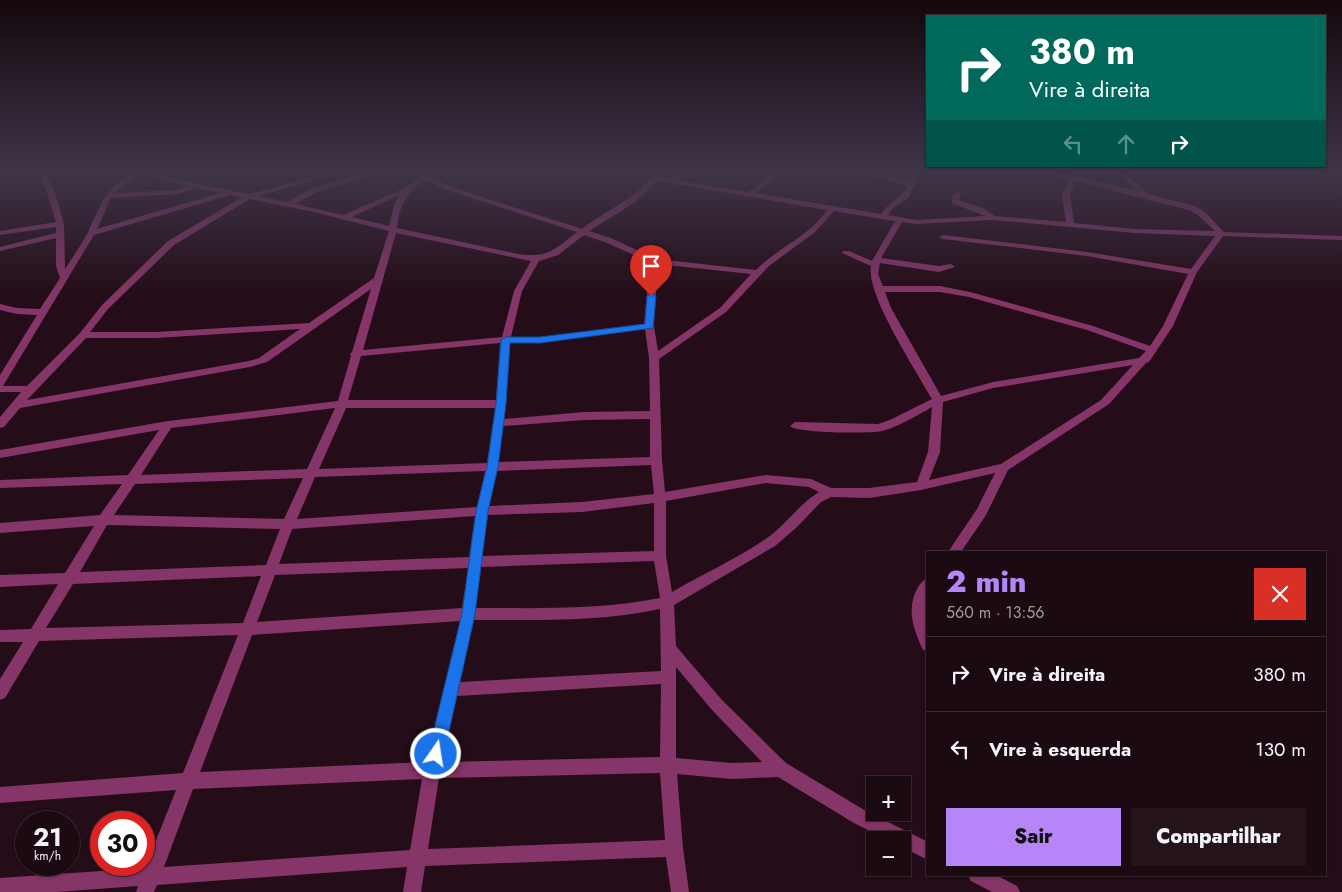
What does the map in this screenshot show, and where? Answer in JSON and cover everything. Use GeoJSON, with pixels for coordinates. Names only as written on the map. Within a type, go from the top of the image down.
{"type":"FeatureCollection","features":[{"type":"Feature","properties":{"kind":"street"},"geometry":{"type":"LineString","coordinates":[[56,212],[60,224],[60,266],[64,278]]}},
{"type":"Feature","properties":{"kind":"street"},"geometry":{"type":"LineString","coordinates":[[0,383],[91,234],[102,212]]}},
{"type":"Feature","properties":{"kind":"street"},"geometry":{"type":"LineString","coordinates":[[91,234],[166,212]]}},
{"type":"Feature","properties":{"kind":"street"},"geometry":{"type":"LineString","coordinates":[[0,424],[30,389],[83,335],[105,307],[171,243],[224,212]]}},
{"type":"Feature","properties":{"kind":"street"},"geometry":{"type":"LineString","coordinates":[[316,212],[518,257],[536,259],[555,253],[594,223],[614,212]]}},
{"type":"Feature","properties":{"kind":"street"},"geometry":{"type":"LineString","coordinates":[[343,218],[357,212]]}},
{"type":"Feature","properties":{"kind":"street"},"geometry":{"type":"LineString","coordinates":[[148,885],[288,524],[342,404],[393,230],[395,212]]}},
{"type":"Feature","properties":{"kind":"street"},"geometry":{"type":"LineString","coordinates":[[521,212],[616,243],[654,261],[756,272]]}},
{"type":"Feature","properties":{"kind":"street"},"geometry":{"type":"LineString","coordinates":[[654,358],[724,310],[756,272],[774,256],[816,228],[830,212]]}},
{"type":"Feature","properties":{"kind":"street"},"geometry":{"type":"LineString","coordinates":[[845,212],[916,222],[993,218],[1134,231],[1342,238]]}},
{"type":"Feature","properties":{"kind":"street"},"geometry":{"type":"LineString","coordinates":[[884,216],[887,212]]}},
{"type":"Feature","properties":{"kind":"street"},"geometry":{"type":"LineString","coordinates":[[983,212],[993,218]]}},
{"type":"Feature","properties":{"kind":"street"},"geometry":{"type":"LineString","coordinates":[[1068,212],[1070,225]]}},
{"type":"Feature","properties":{"kind":"street"},"geometry":{"type":"LineString","coordinates":[[1199,212],[1221,234]]}},
{"type":"Feature","properties":{"kind":"street"},"geometry":{"type":"LineString","coordinates":[[899,220],[875,262],[874,274],[886,308],[938,400],[934,452],[920,486]]}},
{"type":"Feature","properties":{"kind":"street"},"geometry":{"type":"LineString","coordinates":[[0,233],[60,224]]}},
{"type":"Feature","properties":{"kind":"street"},"geometry":{"type":"LineString","coordinates":[[0,528],[104,520],[288,524],[482,511],[582,508],[660,498],[766,479],[811,483],[829,492],[869,493],[920,486],[1004,467],[1105,402],[1148,355],[1168,326],[1193,272],[1221,234]]}},
{"type":"Feature","properties":{"kind":"street"},"geometry":{"type":"LineString","coordinates":[[0,249],[59,235]]}},
{"type":"Feature","properties":{"kind":"street"},"geometry":{"type":"LineString","coordinates":[[942,237],[1087,254],[1193,272]]}},
{"type":"Feature","properties":{"kind":"street"},"geometry":{"type":"LineString","coordinates":[[846,253],[860,260],[939,270],[951,267]]}},
{"type":"Feature","properties":{"kind":"street"},"geometry":{"type":"LineString","coordinates":[[412,892],[432,770],[468,614],[482,511],[492,467],[501,404],[506,340],[518,291],[536,259]]}},
{"type":"Feature","properties":{"kind":"street"},"geometry":{"type":"LineString","coordinates":[[654,261],[649,326],[654,358],[656,461],[660,498],[660,556],[667,602],[669,648],[668,765],[674,848],[680,892]]}},
{"type":"Feature","properties":{"kind":"street"},"geometry":{"type":"LineString","coordinates":[[16,405],[250,364],[263,360],[378,280]]}},
{"type":"Feature","properties":{"kind":"street"},"geometry":{"type":"LineString","coordinates":[[878,289],[940,290],[970,295],[1090,328],[1148,355]]}},
{"type":"Feature","properties":{"kind":"street"},"geometry":{"type":"LineString","coordinates":[[0,307],[17,311],[43,312]]}},
{"type":"Feature","properties":{"kind":"street"},"geometry":{"type":"LineString","coordinates":[[83,335],[156,335],[311,326]]}},
{"type":"Feature","properties":{"kind":"street"},"geometry":{"type":"LineString","coordinates":[[356,354],[506,340],[540,340],[649,326]]}},
{"type":"Feature","properties":{"kind":"street"},"geometry":{"type":"LineString","coordinates":[[795,426],[879,428],[896,422],[938,400],[1003,383],[1148,355]]}},
{"type":"Feature","properties":{"kind":"street"},"geometry":{"type":"LineString","coordinates":[[0,389],[30,389]]}},
{"type":"Feature","properties":{"kind":"street"},"geometry":{"type":"LineString","coordinates":[[0,454],[168,425],[342,404],[501,404]]}},
{"type":"Feature","properties":{"kind":"street"},"geometry":{"type":"LineString","coordinates":[[498,423],[584,416],[655,415]]}},
{"type":"Feature","properties":{"kind":"street"},"geometry":{"type":"LineString","coordinates":[[0,693],[104,520],[168,425]]}},
{"type":"Feature","properties":{"kind":"street"},"geometry":{"type":"LineString","coordinates":[[0,484],[656,461]]}},
{"type":"Feature","properties":{"kind":"street"},"geometry":{"type":"LineString","coordinates":[[959,551],[982,512],[1004,467]]}},
{"type":"Feature","properties":{"kind":"street"},"geometry":{"type":"LineString","coordinates":[[0,636],[248,629],[468,614],[569,614],[629,610],[667,602],[771,542],[792,525],[817,500],[829,492]]}},
{"type":"Feature","properties":{"kind":"street"},"geometry":{"type":"LineString","coordinates":[[0,582],[70,577],[93,578],[660,556]]}},
{"type":"Feature","properties":{"kind":"street"},"geometry":{"type":"LineString","coordinates":[[926,586],[921,592],[917,606],[920,623],[926,640]]}},
{"type":"Feature","properties":{"kind":"street"},"geometry":{"type":"LineString","coordinates":[[669,648],[717,705],[780,769],[860,817],[926,850]]}},
{"type":"Feature","properties":{"kind":"street"},"geometry":{"type":"LineString","coordinates":[[452,689],[669,677]]}},
{"type":"Feature","properties":{"kind":"street"},"geometry":{"type":"LineString","coordinates":[[0,795],[189,781],[432,770],[668,765],[732,771],[780,769]]}},
{"type":"Feature","properties":{"kind":"street"},"geometry":{"type":"LineString","coordinates":[[0,888],[148,885],[417,858],[674,848]]}},
{"type":"Feature","properties":{"kind":"street"},"geometry":{"type":"LineString","coordinates":[[986,877],[1011,892]]}},
{"type":"Feature","properties":{"kind":"route"},"geometry":{"type":"LineString","coordinates":[[436,754],[468,614],[482,511],[492,467],[501,404],[506,340],[540,340],[649,326],[651,296]]}}]}
